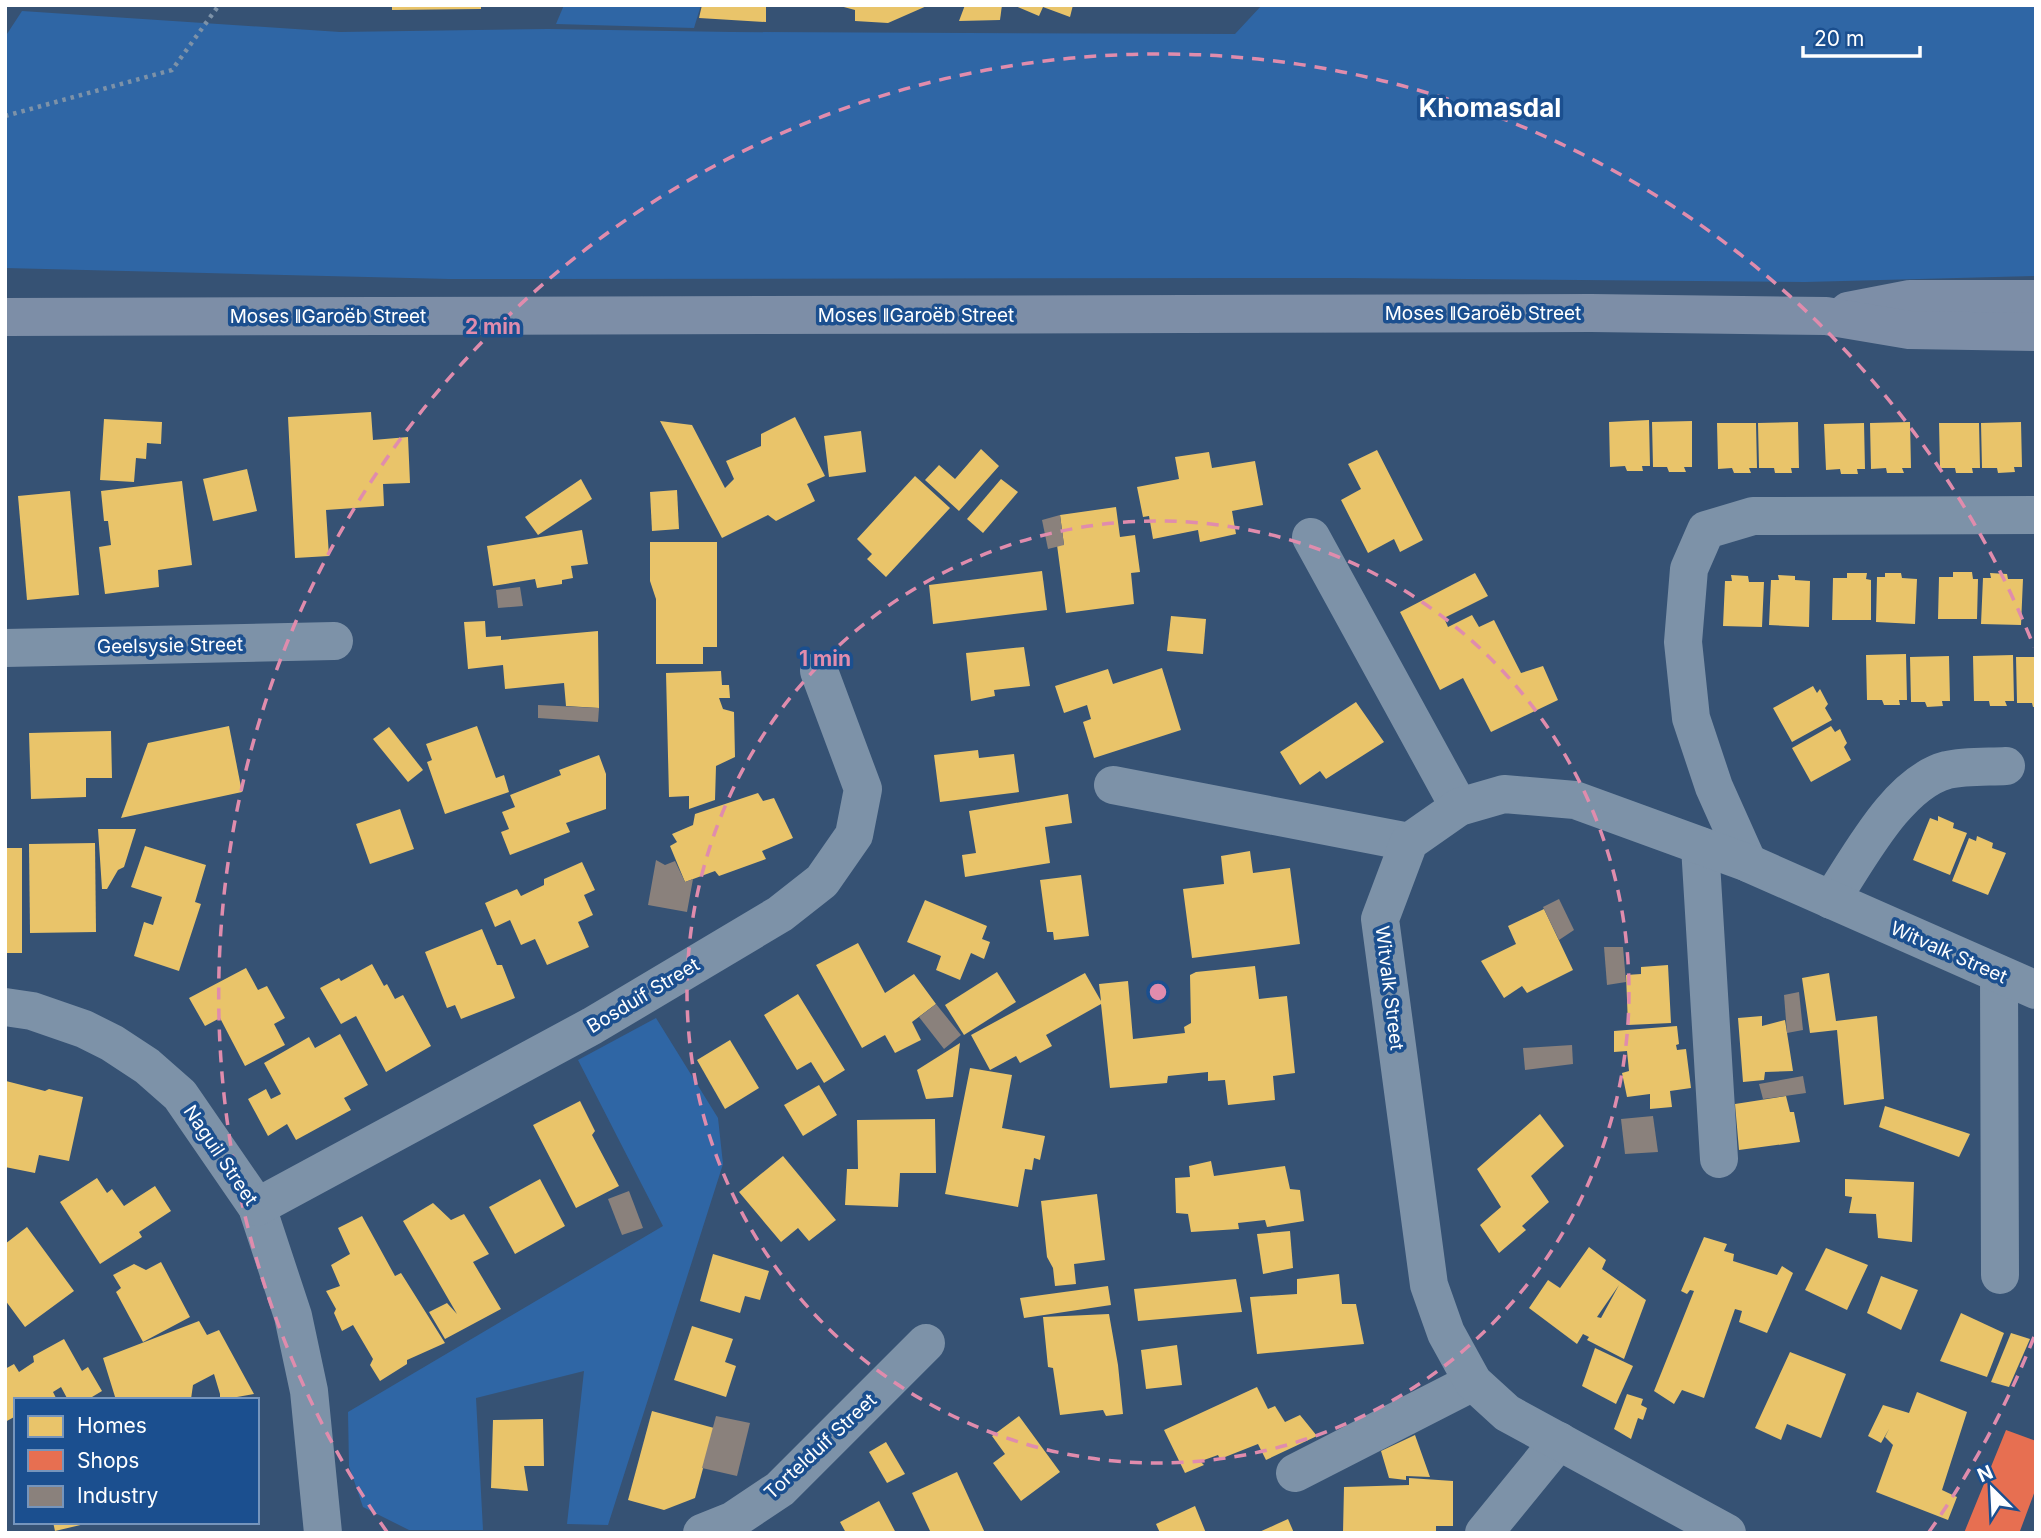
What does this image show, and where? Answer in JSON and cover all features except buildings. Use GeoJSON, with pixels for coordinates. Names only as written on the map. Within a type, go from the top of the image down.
{"type":"FeatureCollection","features":[{"type":"Feature","properties":{"kind":"main road","name":"Moses ǁGaroëb Street"},"geometry":{"type":"LineString","coordinates":[[1826,316],[1910,299],[2036,299]]}},
{"type":"Feature","properties":{"kind":"main road","name":"Moses ǁGaroëb Street"},"geometry":{"type":"LineString","coordinates":[[5,317],[1578,313],[1826,316],[1909,330],[2036,332]]}},
{"type":"Feature","properties":{"kind":"street"},"geometry":{"type":"LineString","coordinates":[[1748,863],[1714,786],[1691,718],[1683,642],[1689,569],[1706,530],[1753,516],[2036,514]]}},
{"type":"Feature","properties":{"kind":"street"},"geometry":{"type":"LineString","coordinates":[[1311,537],[1459,807]]}},
{"type":"Feature","properties":{"kind":"street","name":"Geelsysie Street"},"geometry":{"type":"LineString","coordinates":[[5,648],[334,641]]}},
{"type":"Feature","properties":{"kind":"street","name":"Bosduif Street"},"geometry":{"type":"LineString","coordinates":[[257,1207],[592,1026],[779,914],[822,881],[854,835],[863,789],[819,671]]}},
{"type":"Feature","properties":{"kind":"street"},"geometry":{"type":"LineString","coordinates":[[1831,900],[1886,819],[1913,788],[1948,770],[2006,766]]}},
{"type":"Feature","properties":{"kind":"street"},"geometry":{"type":"LineString","coordinates":[[1113,785],[1409,842]]}},
{"type":"Feature","properties":{"kind":"street","name":"Witvalk Street"},"geometry":{"type":"LineString","coordinates":[[1727,1533],[1507,1413],[1473,1382],[1446,1333],[1429,1285],[1380,919],[1409,842],[1459,807],[1504,794],[1574,800],[1748,863],[2036,990]]}},
{"type":"Feature","properties":{"kind":"street"},"geometry":{"type":"LineString","coordinates":[[1700,846],[1719,1159]]}},
{"type":"Feature","properties":{"kind":"street"},"geometry":{"type":"LineString","coordinates":[[1999,974],[2000,1275]]}},
{"type":"Feature","properties":{"kind":"street","name":"Naguil Street"},"geometry":{"type":"LineString","coordinates":[[5,1007],[32,1011],[84,1029],[112,1043],[147,1066],[180,1095],[257,1207],[293,1317],[309,1391],[323,1533]]}},
{"type":"Feature","properties":{"kind":"street","name":"Tortelduif Street"},"geometry":{"type":"LineString","coordinates":[[702,1533],[732,1521],[780,1489],[926,1343]]}},
{"type":"Feature","properties":{"kind":"street"},"geometry":{"type":"LineString","coordinates":[[1296,1473],[1473,1382]]}},
{"type":"Feature","properties":{"kind":"street"},"geometry":{"type":"LineString","coordinates":[[1484,1533],[1559,1441]]}},
{"type":"Feature","properties":{"kind":"path"},"geometry":{"type":"LineString","coordinates":[[5,116],[172,70],[219,5]]}},
{"type":"Feature","properties":{"kind":"shaded area"},"geometry":{"type":"Polygon","coordinates":[[[564,5],[701,5],[694,28],[556,24],[564,5]]]}},
{"type":"Feature","properties":{"kind":"shaded area"},"geometry":{"type":"Polygon","coordinates":[[[1262,5],[2036,5],[2036,276],[1805,282],[1346,278],[450,279],[5,268],[5,37],[22,11],[340,32],[548,29],[1235,34],[1262,5]]]}},
{"type":"Feature","properties":{"kind":"shaded area"},"geometry":{"type":"Polygon","coordinates":[[[656,1018],[718,1118],[723,1164],[608,1525],[567,1524],[584,1371],[476,1398],[483,1530],[409,1530],[363,1507],[349,1466],[348,1412],[663,1226],[578,1060],[656,1018]]]}},
{"type":"Feature","properties":{"kind":"district","name":"Khomasdal"},"geometry":{"type":"Point","coordinates":[1490,108]}}]}
